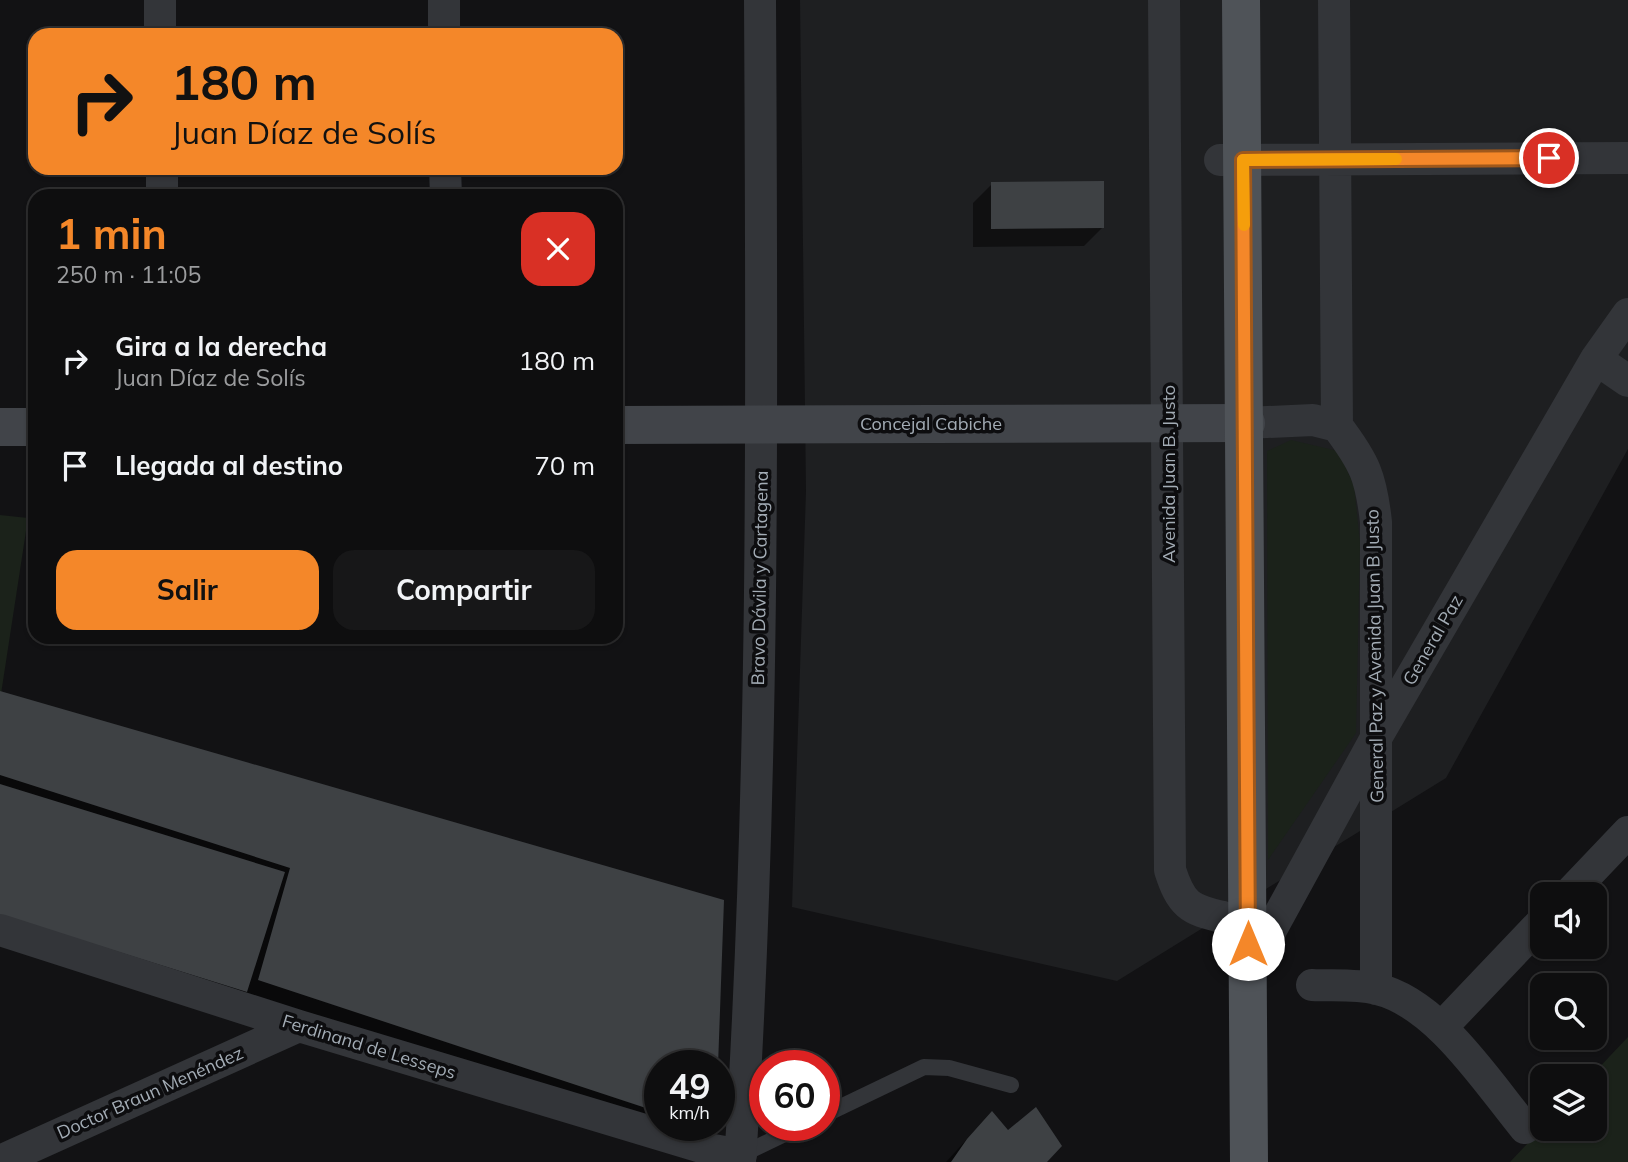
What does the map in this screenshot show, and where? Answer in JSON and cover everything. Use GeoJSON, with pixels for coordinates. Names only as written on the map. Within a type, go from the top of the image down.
{"type":"FeatureCollection","features":[{"type":"Feature","properties":{"kind":"main road"},"geometry":{"type":"LineString","coordinates":[[1220,0],[1231,160],[1233,423],[1248,972],[1249,1162]]}},
{"type":"Feature","properties":{"kind":"main road"},"geometry":{"type":"LineString","coordinates":[[1231,160],[1241,0]]}},
{"type":"Feature","properties":{"kind":"main road","name":"Concejal Cabiche"},"geometry":{"type":"LineString","coordinates":[[623,425],[1233,423]]}},
{"type":"Feature","properties":{"kind":"main road"},"geometry":{"type":"LineString","coordinates":[[1224,1162],[1223,917],[1233,423]]}},
{"type":"Feature","properties":{"kind":"main road"},"geometry":{"type":"LineString","coordinates":[[0,427],[28,427]]}},
{"type":"Feature","properties":{"kind":"street"},"geometry":{"type":"LineString","coordinates":[[160,0],[160,28]]}},
{"type":"Feature","properties":{"kind":"street"},"geometry":{"type":"LineString","coordinates":[[443,0],[444,28]]}},
{"type":"Feature","properties":{"kind":"street","name":"Bravo Dávila y Cartagena"},"geometry":{"type":"LineString","coordinates":[[741,1159],[757,796],[762,425],[760,0]]}},
{"type":"Feature","properties":{"kind":"street","name":"Avenida Juan B. Justo"},"geometry":{"type":"LineString","coordinates":[[1164,0],[1170,870],[1178,894],[1195,911],[1223,917]]}},
{"type":"Feature","properties":{"kind":"street"},"geometry":{"type":"LineString","coordinates":[[1233,423],[1313,420],[1337,426],[1338,160],[1334,0]]}},
{"type":"Feature","properties":{"kind":"street"},"geometry":{"type":"LineString","coordinates":[[1231,160],[1628,158]]}},
{"type":"Feature","properties":{"kind":"street","name":"General Paz"},"geometry":{"type":"LineString","coordinates":[[1248,972],[1376,738],[1596,359],[1628,314]]}},
{"type":"Feature","properties":{"kind":"street"},"geometry":{"type":"LineString","coordinates":[[1596,359],[1628,380]]}},
{"type":"Feature","properties":{"kind":"street","name":"General Paz y Avenida Juan B Justo"},"geometry":{"type":"LineString","coordinates":[[1337,426],[1367,469],[1376,522],[1376,989]]}},
{"type":"Feature","properties":{"kind":"street"},"geometry":{"type":"LineString","coordinates":[[1580,882],[1628,832]]}},
{"type":"Feature","properties":{"kind":"street","name":"Ferdinand de Lesseps"},"geometry":{"type":"LineString","coordinates":[[0,930],[700,1155],[741,1159]]}},
{"type":"Feature","properties":{"kind":"street"},"geometry":{"type":"LineString","coordinates":[[1441,1028],[1530,935]]}},
{"type":"Feature","properties":{"kind":"street"},"geometry":{"type":"LineString","coordinates":[[1312,985],[1376,989],[1411,1002],[1441,1028],[1525,1128]]}},
{"type":"Feature","properties":{"kind":"street","name":"Doctor Braun Menéndez"},"geometry":{"type":"LineString","coordinates":[[0,1161],[299,1026]]}},
{"type":"Feature","properties":{"kind":"lane"},"geometry":{"type":"LineString","coordinates":[[840,1107],[924,1067],[949,1068],[1011,1085]]}},
{"type":"Feature","properties":{"kind":"lane"},"geometry":{"type":"LineString","coordinates":[[741,1159],[774,1141]]}},
{"type":"Feature","properties":{"kind":"shaded area"},"geometry":{"type":"Polygon","coordinates":[[[800,0],[1628,0],[1628,449],[1446,778],[1117,981],[792,907],[806,491],[800,0]]]}},
{"type":"Feature","properties":{"kind":"shaded area"},"geometry":{"type":"Polygon","coordinates":[[[1291,440],[1338,451],[1354,485],[1360,543],[1356,733],[1268,860],[1267,451],[1291,440]]]}},
{"type":"Feature","properties":{"kind":"shaded area"},"geometry":{"type":"Polygon","coordinates":[[[0,515],[28,518],[1,694],[0,694],[0,515]]]}},
{"type":"Feature","properties":{"kind":"shaded area"},"geometry":{"type":"Polygon","coordinates":[[[1628,1037],[1628,1162],[1510,1162],[1530,1141],[1607,1141],[1607,1064],[1602,1064],[1628,1037]]]}},
{"type":"Feature","properties":{"kind":"building"},"geometry":{"type":"Polygon","coordinates":[[[1104,181],[1104,228],[991,229],[991,182],[1104,181]]]}},
{"type":"Feature","properties":{"kind":"building"},"geometry":{"type":"Polygon","coordinates":[[[0,691],[724,900],[719,1050],[644,1050],[644,1107],[258,980],[290,868],[0,775],[0,691]]]}},
{"type":"Feature","properties":{"kind":"building"},"geometry":{"type":"Polygon","coordinates":[[[0,784],[285,872],[247,992],[0,915],[0,784]]]}},
{"type":"Feature","properties":{"kind":"building"},"geometry":{"type":"Polygon","coordinates":[[[1036,1107],[1062,1146],[1047,1162],[951,1162],[992,1111],[1008,1130],[1036,1107]]]}},
{"type":"Feature","properties":{"kind":"slow traffic"},"geometry":{"type":"LineString","coordinates":[[1244,225],[1243,160],[1396,159]]}},
{"type":"Feature","properties":{"kind":"route"},"geometry":{"type":"LineString","coordinates":[[1248,944],[1243,160],[1549,158]]}}]}
